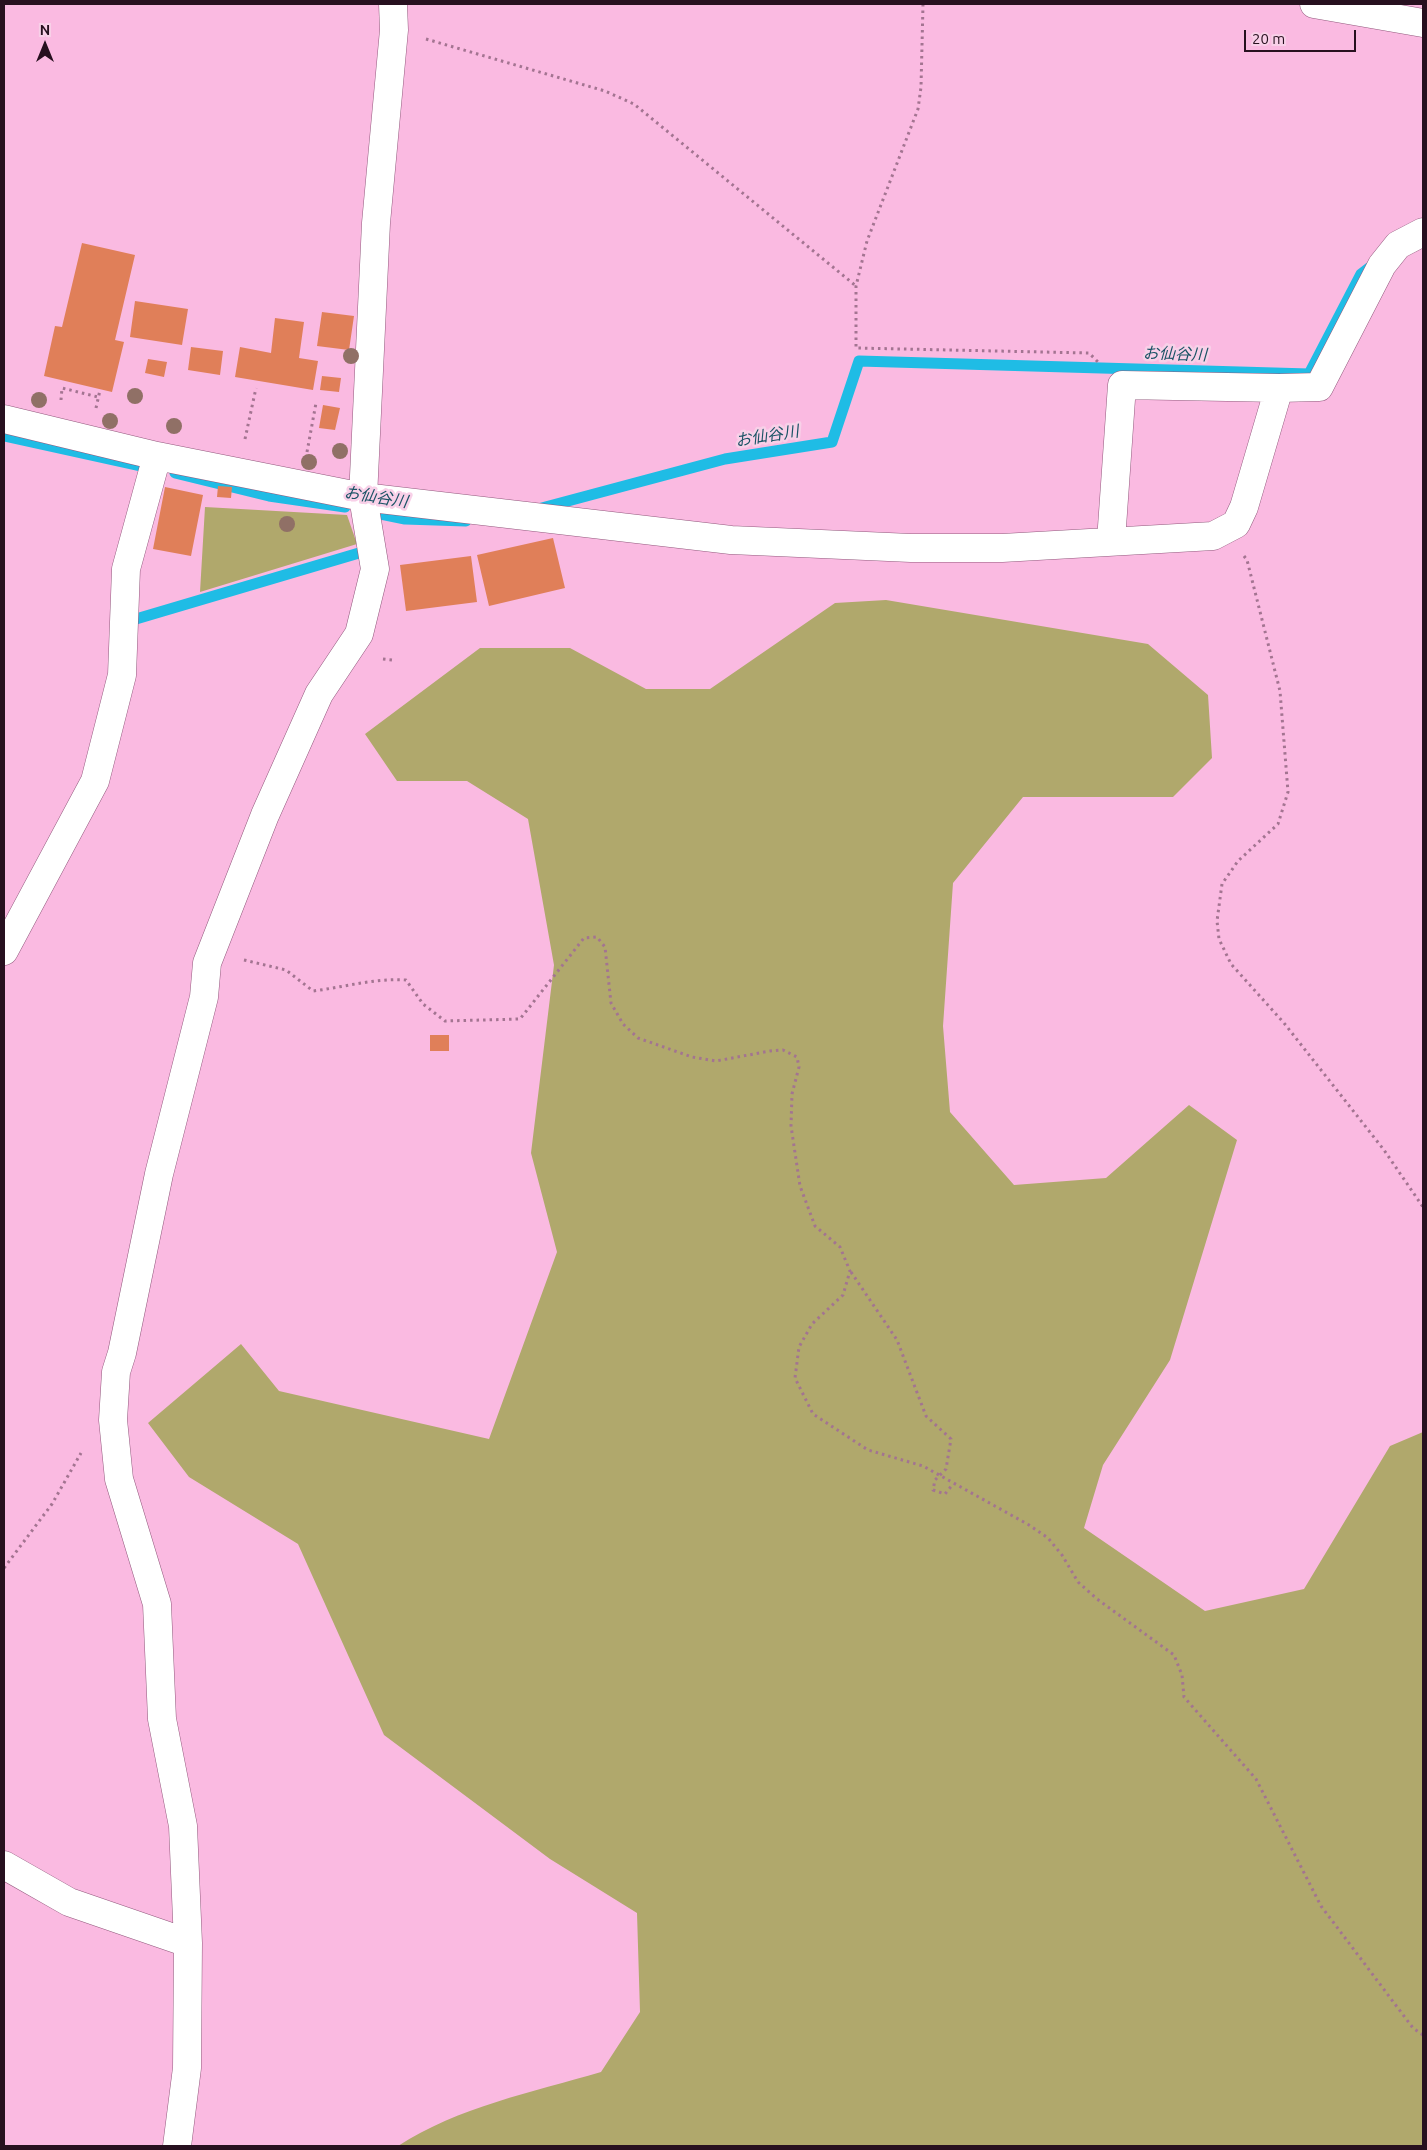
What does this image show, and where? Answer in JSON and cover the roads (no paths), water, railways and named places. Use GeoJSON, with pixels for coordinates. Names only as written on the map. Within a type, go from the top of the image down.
{"type":"FeatureCollection","features":[{"type":"Feature","properties":{"kind":"street"},"geometry":{"type":"LineString","coordinates":[[1314,4],[1423,23]]}},
{"type":"Feature","properties":{"kind":"street"},"geometry":{"type":"LineString","coordinates":[[177,2146],[187,2068],[188,1943],[183,1826],[162,1719],[157,1604],[119,1479],[113,1420],[116,1372],[122,1353],[159,1174],[204,997],[207,963],[265,814],[319,694],[359,634],[375,569],[363,497],[376,223],[393,17]]}},
{"type":"Feature","properties":{"kind":"street"},"geometry":{"type":"LineString","coordinates":[[1111,541],[1122,385],[1319,387],[1382,265],[1398,245],[1423,232]]}},
{"type":"Feature","properties":{"kind":"street"},"geometry":{"type":"LineString","coordinates":[[4,419],[157,456],[363,497],[732,540],[911,548],[1002,548],[1212,536],[1236,524],[1244,507],[1279,388]]}},
{"type":"Feature","properties":{"kind":"street"},"geometry":{"type":"LineString","coordinates":[[4,951],[95,782],[122,675],[126,569],[157,456]]}},
{"type":"Feature","properties":{"kind":"street"},"geometry":{"type":"LineString","coordinates":[[4,1865],[70,1902],[188,1943]]}},
{"type":"Feature","properties":{"kind":"waterway","name":"お仙谷川"},"geometry":{"type":"LineString","coordinates":[[538,509],[725,459],[832,442],[859,361],[1309,374],[1361,274],[1374,264]]}},
{"type":"Feature","properties":{"kind":"waterway","name":"お仙谷川"},"geometry":{"type":"LineString","coordinates":[[4,436],[154,469]]}},
{"type":"Feature","properties":{"kind":"waterway","name":"お仙谷川"},"geometry":{"type":"LineString","coordinates":[[175,473],[269,496],[345,507]]}},
{"type":"Feature","properties":{"kind":"waterway","name":"お仙谷川"},"geometry":{"type":"LineString","coordinates":[[366,511],[405,519],[466,521]]}},
{"type":"Feature","properties":{"kind":"waterway"},"geometry":{"type":"LineString","coordinates":[[136,619],[359,553]]}}]}
